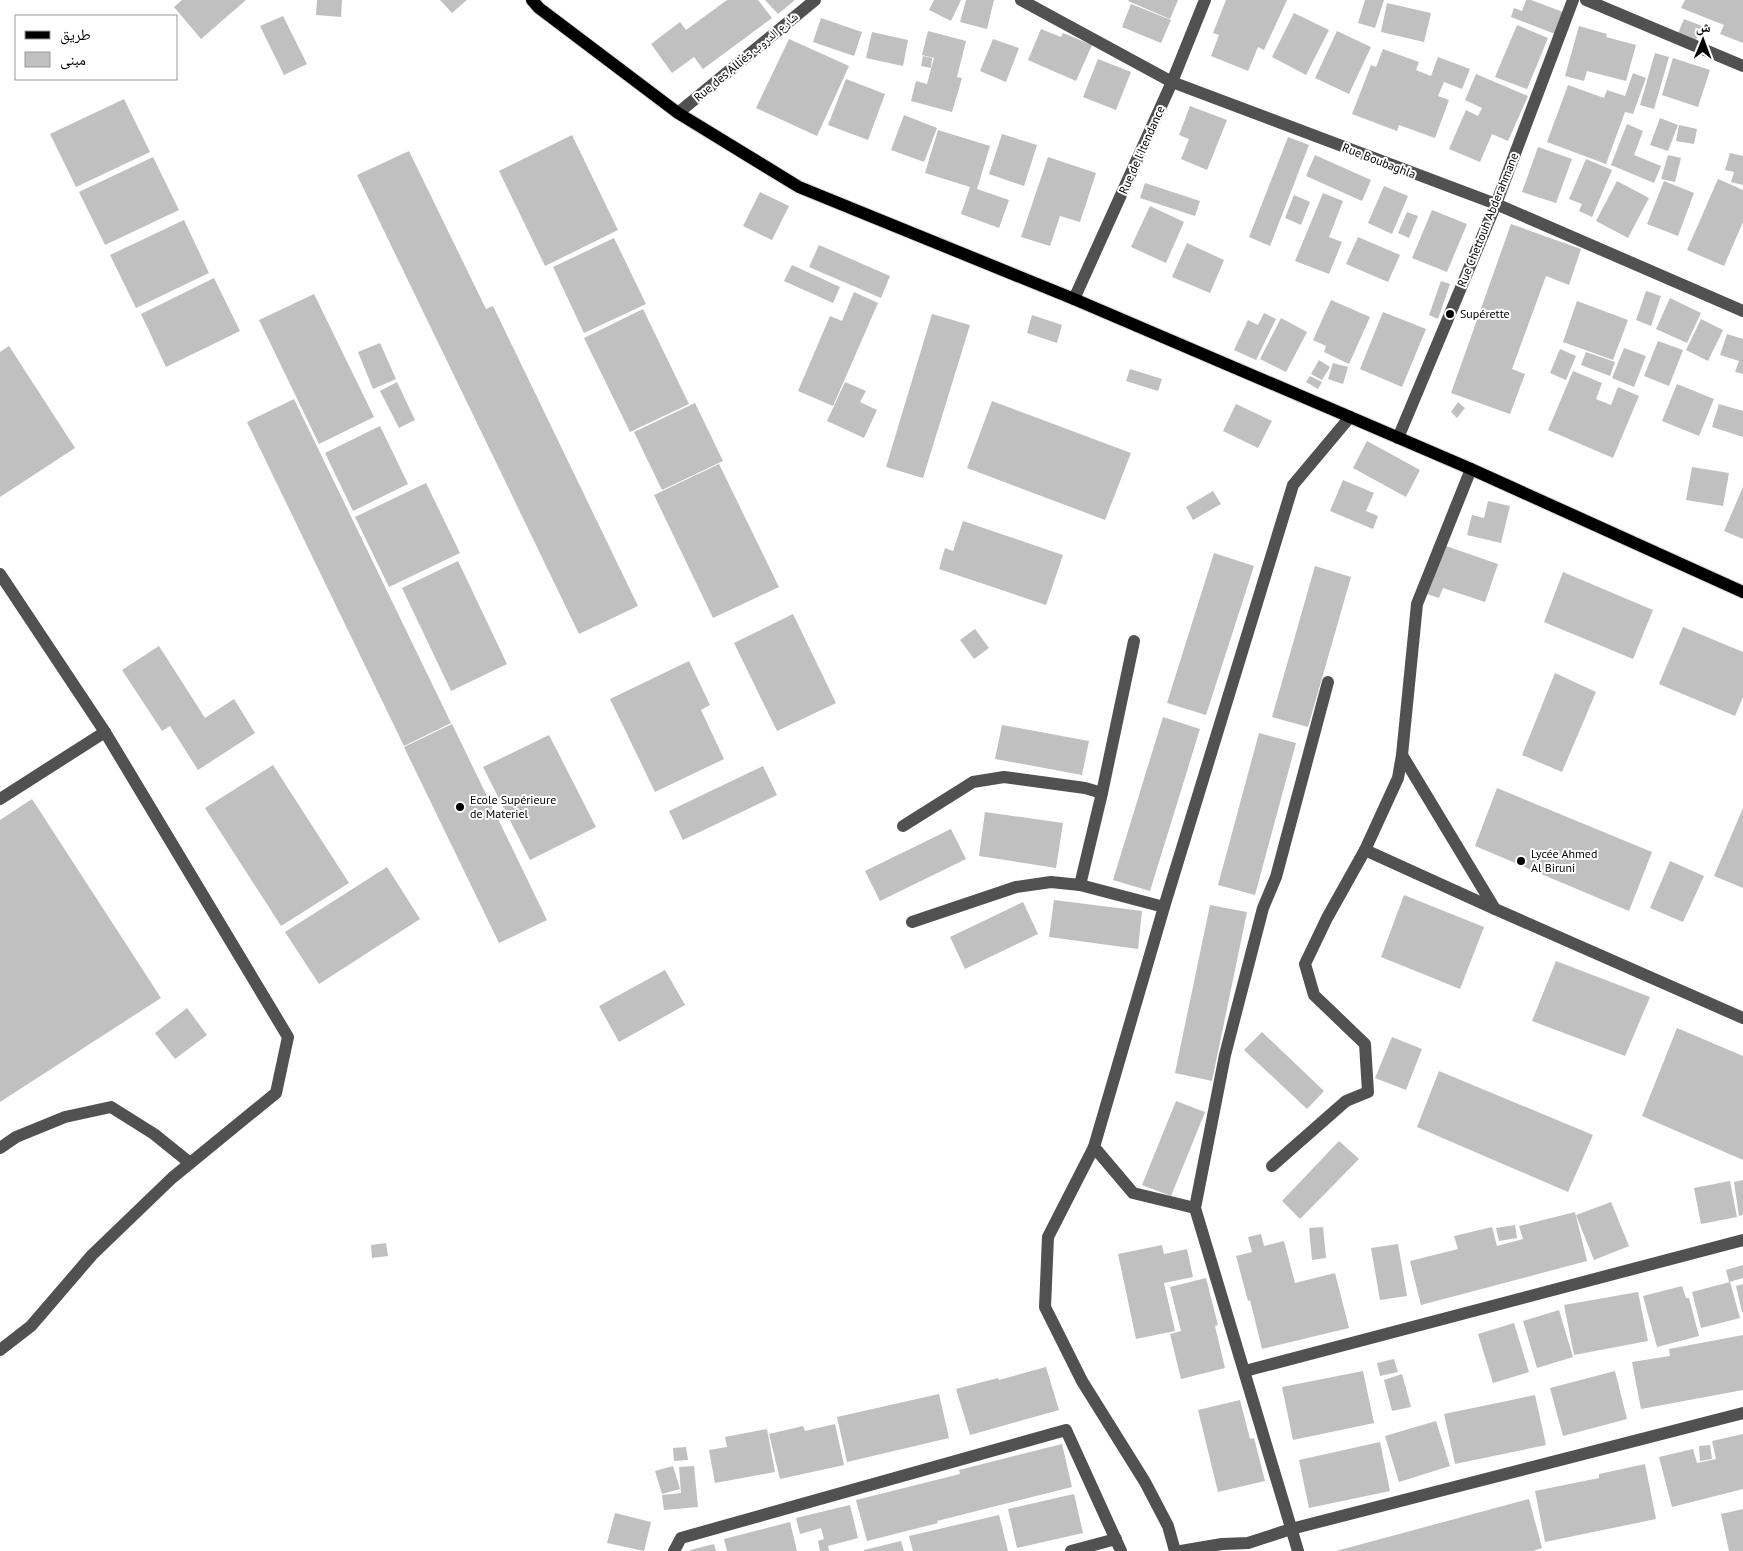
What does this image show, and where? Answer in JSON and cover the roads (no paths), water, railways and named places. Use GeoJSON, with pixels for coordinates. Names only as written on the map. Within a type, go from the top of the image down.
{"type":"FeatureCollection","features":[{"type":"Feature","properties":{"kind":"main road"},"geometry":{"type":"LineString","coordinates":[[532,0],[539,8],[678,113],[799,187],[1074,299],[1471,469],[1743,592]]}},
{"type":"Feature","properties":{"kind":"street","name":"Rue des Alliés شارع الدروب"},"geometry":{"type":"LineString","coordinates":[[678,113],[815,0]]}},
{"type":"Feature","properties":{"kind":"street","name":"Rue Boubaghla"},"geometry":{"type":"LineString","coordinates":[[1021,0],[1172,82],[1496,204],[1743,311]]}},
{"type":"Feature","properties":{"kind":"street","name":"Rue de l'Itendance"},"geometry":{"type":"LineString","coordinates":[[1074,299],[1172,82],[1205,0]]}},
{"type":"Feature","properties":{"kind":"street","name":"Rue Chettouh Abderahmane"},"geometry":{"type":"LineString","coordinates":[[1398,438],[1496,204],[1573,0]]}},
{"type":"Feature","properties":{"kind":"street"},"geometry":{"type":"LineString","coordinates":[[1586,0],[1743,66]]}},
{"type":"Feature","properties":{"kind":"street"},"geometry":{"type":"LineString","coordinates":[[1175,1551],[1168,1526],[1145,1482],[1082,1381],[1045,1307],[1048,1237],[1094,1147],[1164,907],[1294,485],[1350,418]]}},
{"type":"Feature","properties":{"kind":"street"},"geometry":{"type":"LineString","coordinates":[[1272,1166],[1346,1101],[1368,1092],[1365,1044],[1314,995],[1305,964],[1327,918],[1365,850],[1398,778],[1417,604],[1471,469]]}},
{"type":"Feature","properties":{"kind":"street"},"geometry":{"type":"LineString","coordinates":[[0,574],[105,732],[288,1037],[276,1093],[172,1178],[92,1255],[31,1326],[0,1350]]}},
{"type":"Feature","properties":{"kind":"street"},"geometry":{"type":"LineString","coordinates":[[1080,885],[1102,793],[1134,641]]}},
{"type":"Feature","properties":{"kind":"street"},"geometry":{"type":"LineString","coordinates":[[1298,1551],[1195,1208],[1225,1055],[1263,908],[1276,877],[1328,682]]}},
{"type":"Feature","properties":{"kind":"street"},"geometry":{"type":"LineString","coordinates":[[0,800],[105,732]]}},
{"type":"Feature","properties":{"kind":"street"},"geometry":{"type":"LineString","coordinates":[[1402,755],[1495,909]]}},
{"type":"Feature","properties":{"kind":"street"},"geometry":{"type":"LineString","coordinates":[[903,826],[973,782],[1004,777],[1085,788],[1102,793]]}},
{"type":"Feature","properties":{"kind":"street"},"geometry":{"type":"LineString","coordinates":[[1365,850],[1743,1018]]}},
{"type":"Feature","properties":{"kind":"street"},"geometry":{"type":"LineString","coordinates":[[912,922],[1016,886],[1050,882],[1080,885],[1164,907]]}},
{"type":"Feature","properties":{"kind":"street"},"geometry":{"type":"LineString","coordinates":[[0,1148],[16,1138],[65,1117],[111,1107],[154,1134],[190,1163]]}},
{"type":"Feature","properties":{"kind":"street"},"geometry":{"type":"LineString","coordinates":[[1094,1147],[1133,1193],[1195,1208]]}},
{"type":"Feature","properties":{"kind":"street"},"geometry":{"type":"LineString","coordinates":[[1245,1371],[1743,1240]]}},
{"type":"Feature","properties":{"kind":"street"},"geometry":{"type":"LineString","coordinates":[[1181,1551],[1222,1544],[1248,1543],[1291,1529],[1743,1413]]}},
{"type":"Feature","properties":{"kind":"street"},"geometry":{"type":"LineString","coordinates":[[674,1551],[681,1538],[1066,1430],[1121,1551]]}},
{"type":"Feature","properties":{"kind":"street"},"geometry":{"type":"LineString","coordinates":[[1071,1551],[1116,1539]]}},
{"type":"Feature","properties":{"kind":"place","name":"Supérette"},"geometry":{"type":"Point","coordinates":[1450,314]}},
{"type":"Feature","properties":{"kind":"place","name":"Ecole Supérieure de Materiel"},"geometry":{"type":"Point","coordinates":[460,807]}},
{"type":"Feature","properties":{"kind":"place","name":"Lycée Ahmed Al Biruni"},"geometry":{"type":"Point","coordinates":[1521,861]}}]}
